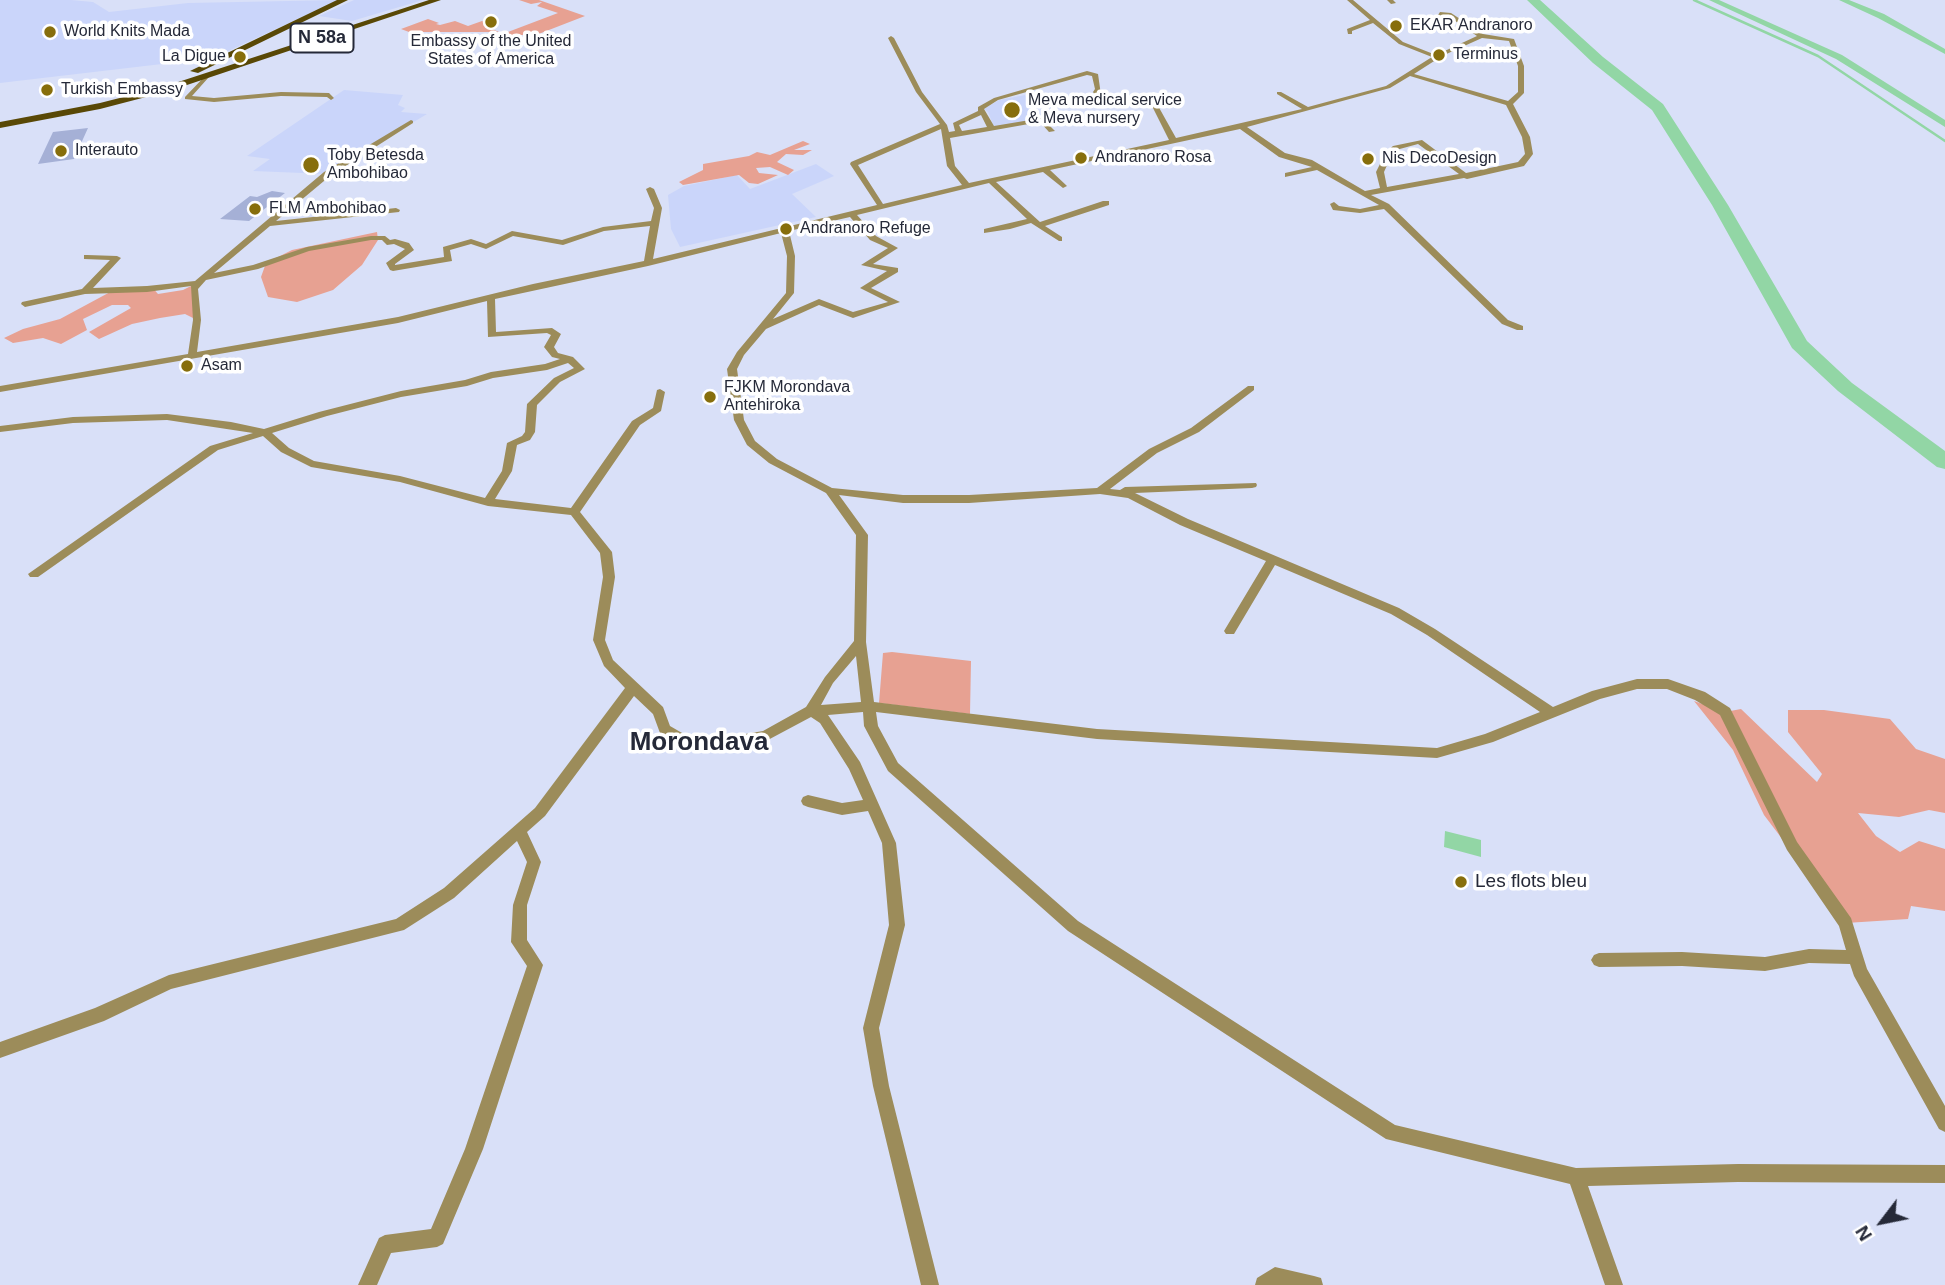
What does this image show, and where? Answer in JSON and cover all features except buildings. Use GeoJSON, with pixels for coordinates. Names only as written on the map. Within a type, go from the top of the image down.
{"type":"FeatureCollection","features":[{"type":"Feature","properties":{"kind":"main road"},"geometry":{"type":"LineString","coordinates":[[205,71],[344,0]]}},
{"type":"Feature","properties":{"kind":"main road","name":"N 58a"},"geometry":{"type":"LineString","coordinates":[[84,112],[146,94],[205,71],[437,0]]}},
{"type":"Feature","properties":{"kind":"main road","name":"N 58a"},"geometry":{"type":"LineString","coordinates":[[84,112],[142,101],[205,71]]}},
{"type":"Feature","properties":{"kind":"main road"},"geometry":{"type":"LineString","coordinates":[[0,127],[84,112]]}},
{"type":"Feature","properties":{"kind":"street"},"geometry":{"type":"LineString","coordinates":[[1350,0],[1401,43],[1436,57]]}},
{"type":"Feature","properties":{"kind":"street"},"geometry":{"type":"LineString","coordinates":[[1440,14],[1450,14],[1482,36],[1511,39],[1521,66],[1521,93],[1509,104]]}},
{"type":"Feature","properties":{"kind":"street"},"geometry":{"type":"LineString","coordinates":[[1350,33],[1349,30],[1372,21]]}},
{"type":"Feature","properties":{"kind":"street"},"geometry":{"type":"LineString","coordinates":[[0,388],[398,320],[967,186],[1275,119],[1388,87],[1436,57],[1482,36]]}},
{"type":"Feature","properties":{"kind":"street"},"geometry":{"type":"LineString","coordinates":[[891,38],[919,92],[944,125],[951,166],[967,186]]}},
{"type":"Feature","properties":{"kind":"street"},"geometry":{"type":"LineString","coordinates":[[205,71],[187,98],[214,100],[281,94],[331,97]]}},
{"type":"Feature","properties":{"kind":"street"},"geometry":{"type":"LineString","coordinates":[[992,128],[980,108],[996,99],[1087,73],[1095,74],[1099,97],[1148,100],[1155,105],[1173,140]]}},
{"type":"Feature","properties":{"kind":"street"},"geometry":{"type":"LineString","coordinates":[[1367,193],[1466,177],[1521,164],[1529,154],[1526,137],[1509,104],[1409,74]]}},
{"type":"Feature","properties":{"kind":"street"},"geometry":{"type":"LineString","coordinates":[[1279,93],[1306,109]]}},
{"type":"Feature","properties":{"kind":"street"},"geometry":{"type":"LineString","coordinates":[[946,136],[958,133],[955,124],[982,111]]}},
{"type":"Feature","properties":{"kind":"street"},"geometry":{"type":"LineString","coordinates":[[946,136],[1042,120],[1051,131]]}},
{"type":"Feature","properties":{"kind":"street"},"geometry":{"type":"LineString","coordinates":[[192,355],[197,320],[194,289],[199,280],[327,174],[411,122]]}},
{"type":"Feature","properties":{"kind":"street"},"geometry":{"type":"LineString","coordinates":[[881,206],[854,164],[944,125]]}},
{"type":"Feature","properties":{"kind":"street"},"geometry":{"type":"LineString","coordinates":[[1240,125],[1282,155],[1319,167],[1386,205],[1505,321],[1520,328]]}},
{"type":"Feature","properties":{"kind":"street"},"geometry":{"type":"LineString","coordinates":[[1384,190],[1380,172],[1390,152],[1393,148],[1419,142],[1466,177]]}},
{"type":"Feature","properties":{"kind":"street"},"geometry":{"type":"LineString","coordinates":[[1288,175],[1319,167]]}},
{"type":"Feature","properties":{"kind":"street"},"geometry":{"type":"LineString","coordinates":[[1045,169],[1063,186]]}},
{"type":"Feature","properties":{"kind":"street"},"geometry":{"type":"LineString","coordinates":[[991,181],[1059,239]]}},
{"type":"Feature","properties":{"kind":"street"},"geometry":{"type":"LineString","coordinates":[[648,263],[658,208],[650,189]]}},
{"type":"Feature","properties":{"kind":"street"},"geometry":{"type":"LineString","coordinates":[[987,231],[1036,222],[1106,203]]}},
{"type":"Feature","properties":{"kind":"street"},"geometry":{"type":"LineString","coordinates":[[1334,204],[1336,208],[1360,211],[1386,205]]}},
{"type":"Feature","properties":{"kind":"street"},"geometry":{"type":"LineString","coordinates":[[268,224],[396,210]]}},
{"type":"Feature","properties":{"kind":"street"},"geometry":{"type":"LineString","coordinates":[[763,327],[819,302],[853,315],[896,302],[864,288],[895,270],[865,265],[894,248],[873,238],[852,214]]}},
{"type":"Feature","properties":{"kind":"street"},"geometry":{"type":"LineString","coordinates":[[25,304],[85,291],[147,289],[199,280],[343,241],[384,238],[387,243],[406,245],[410,250],[390,263],[393,268],[449,259],[446,249],[471,242],[486,247],[512,233],[563,243],[603,229],[655,223]]}},
{"type":"Feature","properties":{"kind":"street"},"geometry":{"type":"LineString","coordinates":[[785,231],[791,256],[790,293],[740,354],[732,369],[739,420],[751,443],[773,461],[830,491],[867,497],[917,499],[1252,485]]}},
{"type":"Feature","properties":{"kind":"street"},"geometry":{"type":"LineString","coordinates":[[85,291],[117,258],[87,257]]}},
{"type":"Feature","properties":{"kind":"street"},"geometry":{"type":"LineString","coordinates":[[488,502],[507,471],[512,443],[526,438],[530,432],[532,404],[557,380],[580,369],[570,359],[555,355],[549,347],[556,334],[549,330],[491,335],[491,297]]}},
{"type":"Feature","properties":{"kind":"street"},"geometry":{"type":"LineString","coordinates":[[34,574],[214,448],[401,394],[467,383],[491,375],[547,367],[570,359]]}},
{"type":"Feature","properties":{"kind":"street"},"geometry":{"type":"LineString","coordinates":[[1100,491],[1153,450],[1195,430],[1251,388]]}},
{"type":"Feature","properties":{"kind":"street"},"geometry":{"type":"LineString","coordinates":[[574,512],[636,423],[658,409],[660,392]]}},
{"type":"Feature","properties":{"kind":"street"},"geometry":{"type":"LineString","coordinates":[[0,429],[73,420],[167,417],[264,432],[285,450],[311,464],[400,479],[488,502],[574,512],[606,552],[608,577],[599,639],[608,663],[658,711],[665,729],[687,742],[716,744],[766,736],[811,711],[869,706],[1097,734],[1437,754],[1488,738],[1597,695],[1637,684],[1668,684],[1700,696],[1725,712],[1792,846],[1846,923],[1860,971],[1945,1124]]}},
{"type":"Feature","properties":{"kind":"street"},"geometry":{"type":"LineString","coordinates":[[830,491],[862,535],[860,642],[871,726],[892,767],[1073,926],[1392,1133],[1576,1177],[1738,1173],[1945,1174]]}},
{"type":"Feature","properties":{"kind":"street"},"geometry":{"type":"LineString","coordinates":[[1100,491],[1130,495],[1184,522],[1395,611],[1432,632],[1552,713]]}},
{"type":"Feature","properties":{"kind":"street"},"geometry":{"type":"LineString","coordinates":[[1230,631],[1273,558]]}},
{"type":"Feature","properties":{"kind":"street"},"geometry":{"type":"LineString","coordinates":[[811,711],[829,680],[860,642]]}},
{"type":"Feature","properties":{"kind":"street"},"geometry":{"type":"LineString","coordinates":[[0,1050],[98,1015],[169,982],[399,925],[449,893],[540,811],[633,687]]}},
{"type":"Feature","properties":{"kind":"street"},"geometry":{"type":"LineString","coordinates":[[811,711],[825,719],[855,766],[889,843],[897,925],[871,1028],[881,1086],[930,1285]]}},
{"type":"Feature","properties":{"kind":"street"},"geometry":{"type":"LineString","coordinates":[[808,801],[842,809],[872,805]]}},
{"type":"Feature","properties":{"kind":"street"},"geometry":{"type":"LineString","coordinates":[[367,1285],[385,1244],[438,1238],[483,1123],[536,965],[519,942],[520,905],[534,862],[519,830]]}},
{"type":"Feature","properties":{"kind":"street"},"geometry":{"type":"LineString","coordinates":[[1599,960],[1682,959],[1765,964],[1809,956],[1856,957]]}},
{"type":"Feature","properties":{"kind":"street"},"geometry":{"type":"LineString","coordinates":[[1576,1177],[1614,1285]]}},
{"type":"Feature","properties":{"kind":"street"},"geometry":{"type":"LineString","coordinates":[[1264,1285],[1275,1276],[1314,1285]]}},
{"type":"Feature","properties":{"kind":"shaded area"},"geometry":{"type":"Polygon","coordinates":[[[0,0],[93,2],[109,12],[188,3],[339,0],[213,58],[0,83],[0,0]]]}},
{"type":"Feature","properties":{"kind":"shaded area"},"geometry":{"type":"Polygon","coordinates":[[[354,0],[423,0],[352,21],[319,16],[354,0]]]}},
{"type":"Feature","properties":{"kind":"shaded area"},"geometry":{"type":"Polygon","coordinates":[[[519,0],[539,0],[585,16],[536,35],[500,35],[558,13],[537,6],[542,2],[531,4],[519,0]]]}},
{"type":"Feature","properties":{"kind":"shaded area"},"geometry":{"type":"Polygon","coordinates":[[[428,19],[440,25],[455,21],[468,26],[482,21],[487,23],[483,25],[499,32],[409,32],[401,29],[428,19]]]}},
{"type":"Feature","properties":{"kind":"shaded area"},"geometry":{"type":"Polygon","coordinates":[[[344,90],[403,95],[398,105],[405,108],[401,112],[427,114],[327,174],[253,171],[270,159],[247,156],[344,90]]]}},
{"type":"Feature","properties":{"kind":"shaded area","name":"Meva medical service & Meva nursery"},"geometry":{"type":"Polygon","coordinates":[[[1025,95],[1044,118],[994,127],[984,109],[999,100],[1025,95]]]}},
{"type":"Feature","properties":{"kind":"shaded area"},"geometry":{"type":"Polygon","coordinates":[[[803,141],[810,144],[794,150],[812,150],[803,155],[786,154],[777,162],[794,170],[788,175],[770,167],[756,168],[759,173],[778,175],[758,184],[749,183],[739,175],[683,185],[679,182],[703,170],[703,164],[749,156],[757,152],[770,155],[803,141]]]}},
{"type":"Feature","properties":{"kind":"shaded area"},"geometry":{"type":"Polygon","coordinates":[[[816,164],[834,176],[792,194],[816,217],[680,247],[671,229],[668,195],[684,186],[737,175],[750,189],[816,164]]]}},
{"type":"Feature","properties":{"kind":"shaded area"},"geometry":{"type":"Polygon","coordinates":[[[377,232],[378,240],[362,265],[333,290],[297,302],[268,297],[261,277],[266,263],[292,250],[377,232]]]}},
{"type":"Feature","properties":{"kind":"shaded area"},"geometry":{"type":"Polygon","coordinates":[[[195,284],[197,320],[185,314],[160,318],[132,324],[99,339],[89,332],[131,308],[128,305],[112,305],[83,319],[87,330],[61,344],[43,338],[13,343],[4,338],[23,329],[60,319],[112,291],[151,286],[158,294],[183,290],[195,284]]]}},
{"type":"Feature","properties":{"kind":"shaded area"},"geometry":{"type":"Polygon","coordinates":[[[883,653],[971,661],[970,714],[879,703],[883,653]]]}},
{"type":"Feature","properties":{"kind":"shaded area"},"geometry":{"type":"Polygon","coordinates":[[[1694,701],[1725,712],[1741,709],[1817,782],[1822,774],[1788,732],[1788,710],[1824,710],[1890,719],[1916,749],[1945,759],[1945,813],[1929,810],[1899,817],[1858,813],[1876,836],[1900,852],[1919,841],[1945,849],[1945,911],[1911,906],[1908,919],[1846,923],[1764,815],[1733,750],[1694,701]]]}},
{"type":"Feature","properties":{"kind":"shaded area"},"geometry":{"type":"Polygon","coordinates":[[[1445,831],[1481,840],[1481,857],[1444,847],[1445,831]]]}},
{"type":"Feature","properties":{"kind":"waterway"},"geometry":{"type":"LineString","coordinates":[[1533,0],[1598,60],[1658,107],[1720,205],[1799,344],[1845,387],[1945,462]]}},
{"type":"Feature","properties":{"kind":"waterway"},"geometry":{"type":"LineString","coordinates":[[1694,0],[1818,56],[1945,141]]}},
{"type":"Feature","properties":{"kind":"waterway"},"geometry":{"type":"LineString","coordinates":[[1713,0],[1839,57],[1945,124]]}},
{"type":"Feature","properties":{"kind":"waterway"},"geometry":{"type":"LineString","coordinates":[[1843,0],[1881,16],[1945,52]]}},
{"type":"Feature","properties":{"kind":"place","name":"Embassy of the United States of America"},"geometry":{"type":"Point","coordinates":[491,22]}},
{"type":"Feature","properties":{"kind":"place","name":"EKAR Andranoro"},"geometry":{"type":"Point","coordinates":[1396,26]}},
{"type":"Feature","properties":{"kind":"place","name":"World Knits Mada"},"geometry":{"type":"Point","coordinates":[50,32]}},
{"type":"Feature","properties":{"kind":"place","name":"Terminus"},"geometry":{"type":"Point","coordinates":[1439,55]}},
{"type":"Feature","properties":{"kind":"place","name":"La Digue"},"geometry":{"type":"Point","coordinates":[240,57]}},
{"type":"Feature","properties":{"kind":"place","name":"Turkish Embassy"},"geometry":{"type":"Point","coordinates":[47,90]}},
{"type":"Feature","properties":{"kind":"place","name":"Meva medical service & Meva nursery"},"geometry":{"type":"Point","coordinates":[1012,110]}},
{"type":"Feature","properties":{"kind":"place","name":"Interauto"},"geometry":{"type":"Point","coordinates":[61,151]}},
{"type":"Feature","properties":{"kind":"place","name":"Andranoro Rosa"},"geometry":{"type":"Point","coordinates":[1081,158]}},
{"type":"Feature","properties":{"kind":"place","name":"Nis DecoDesign"},"geometry":{"type":"Point","coordinates":[1368,159]}},
{"type":"Feature","properties":{"kind":"place","name":"Toby Betesda Ambohibao"},"geometry":{"type":"Point","coordinates":[311,165]}},
{"type":"Feature","properties":{"kind":"place","name":"FLM Ambohibao"},"geometry":{"type":"Point","coordinates":[255,209]}},
{"type":"Feature","properties":{"kind":"place","name":"Andranoro Refuge"},"geometry":{"type":"Point","coordinates":[786,229]}},
{"type":"Feature","properties":{"kind":"place","name":"Asam"},"geometry":{"type":"Point","coordinates":[187,366]}},
{"type":"Feature","properties":{"kind":"place","name":"FJKM Morondava Antehiroka"},"geometry":{"type":"Point","coordinates":[710,397]}},
{"type":"Feature","properties":{"kind":"place","name":"Les flots bleu"},"geometry":{"type":"Point","coordinates":[1461,882]}},
{"type":"Feature","properties":{"kind":"district","name":"Morondava"},"geometry":{"type":"Point","coordinates":[699,743]}}]}
